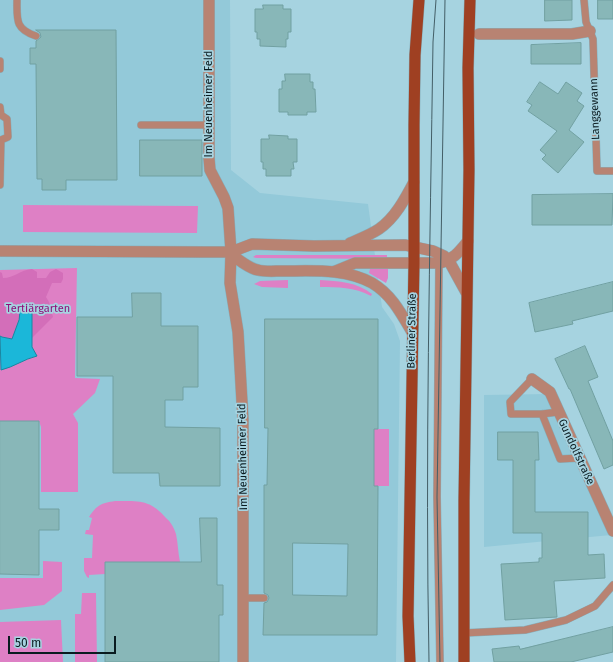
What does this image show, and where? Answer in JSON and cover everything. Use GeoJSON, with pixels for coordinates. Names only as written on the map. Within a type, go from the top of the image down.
{"type":"FeatureCollection","features":[{"type":"Feature","properties":{"kind":"main road","name":"Berliner Straße"},"geometry":{"type":"LineString","coordinates":[[410,662],[408,616],[414,263],[414,125],[415,55],[419,0]]}},
{"type":"Feature","properties":{"kind":"main road"},"geometry":{"type":"LineString","coordinates":[[464,662],[466,292],[470,170],[468,68],[470,0]]}},
{"type":"Feature","properties":{"kind":"street","name":"Im Neuenheimer Feld"},"geometry":{"type":"LineString","coordinates":[[209,0],[209,158],[210,170],[228,208],[231,252],[230,283],[238,332],[243,420],[243,662]]}},
{"type":"Feature","properties":{"kind":"street"},"geometry":{"type":"LineString","coordinates":[[479,34],[572,34],[590,31]]}},
{"type":"Feature","properties":{"kind":"street"},"geometry":{"type":"LineString","coordinates":[[346,245],[378,230],[389,221],[405,200],[414,182]]}},
{"type":"Feature","properties":{"kind":"street"},"geometry":{"type":"LineString","coordinates":[[332,272],[355,263],[444,262],[456,255],[468,241]]}},
{"type":"Feature","properties":{"kind":"street"},"geometry":{"type":"LineString","coordinates":[[0,251],[231,252],[252,244],[395,244],[433,250],[444,256],[444,262],[466,292]]}},
{"type":"Feature","properties":{"kind":"street"},"geometry":{"type":"LineString","coordinates":[[231,252],[233,256],[258,270],[332,272],[348,274],[372,283],[399,309],[412,332]]}},
{"type":"Feature","properties":{"kind":"street","name":"Gundolfstraße"},"geometry":{"type":"LineString","coordinates":[[532,379],[550,392],[613,531]]}},
{"type":"Feature","properties":{"kind":"lane"},"geometry":{"type":"LineString","coordinates":[[17,0],[17,18],[20,27],[28,33],[36,36]]}},
{"type":"Feature","properties":{"kind":"lane","name":"Langgewann"},"geometry":{"type":"LineString","coordinates":[[584,0],[586,22],[593,39],[597,172],[613,171]]}},
{"type":"Feature","properties":{"kind":"lane"},"geometry":{"type":"LineString","coordinates":[[0,61],[0,69]]}},
{"type":"Feature","properties":{"kind":"lane"},"geometry":{"type":"LineString","coordinates":[[0,107],[1,115],[7,119],[8,137],[1,140],[0,185]]}},
{"type":"Feature","properties":{"kind":"lane"},"geometry":{"type":"LineString","coordinates":[[140,125],[209,125]]}},
{"type":"Feature","properties":{"kind":"lane"},"geometry":{"type":"LineString","coordinates":[[440,662],[437,497],[444,262]]}},
{"type":"Feature","properties":{"kind":"lane"},"geometry":{"type":"LineString","coordinates":[[532,379],[510,402],[511,414],[542,414],[558,412]]}},
{"type":"Feature","properties":{"kind":"lane"},"geometry":{"type":"LineString","coordinates":[[542,414],[560,459],[579,458]]}},
{"type":"Feature","properties":{"kind":"lane"},"geometry":{"type":"LineString","coordinates":[[464,633],[525,630],[566,620],[596,606],[613,585]]}},
{"type":"Feature","properties":{"kind":"lane"},"geometry":{"type":"LineString","coordinates":[[243,598],[264,598]]}},
{"type":"Feature","properties":{"kind":"shaded area"},"geometry":{"type":"Polygon","coordinates":[[[0,0],[230,0],[231,170],[260,193],[368,204],[382,307],[394,324],[400,341],[396,662],[0,662],[0,0]]]}},
{"type":"Feature","properties":{"kind":"shaded area"},"geometry":{"type":"Polygon","coordinates":[[[549,394],[611,535],[484,547],[484,395],[549,394]]]}},
{"type":"Feature","properties":{"kind":"green space"},"geometry":{"type":"Polygon","coordinates":[[[23,205],[198,206],[197,233],[23,232],[23,205]]]}},
{"type":"Feature","properties":{"kind":"green space"},"geometry":{"type":"Polygon","coordinates":[[[256,255],[387,255],[387,259],[253,257],[256,255]]]}},
{"type":"Feature","properties":{"kind":"green space","name":"Tertiärgarten"},"geometry":{"type":"Polygon","coordinates":[[[77,268],[75,378],[100,379],[95,393],[73,414],[78,423],[78,492],[41,492],[41,427],[39,421],[0,421],[0,270],[77,268]]]}},
{"type":"Feature","properties":{"kind":"green space"},"geometry":{"type":"Polygon","coordinates":[[[32,269],[37,272],[37,278],[46,278],[50,272],[56,269],[63,273],[61,283],[52,283],[46,297],[53,317],[32,338],[32,313],[21,305],[19,320],[12,339],[2,337],[0,336],[0,272],[2,273],[3,278],[7,278],[32,269]]]}},
{"type":"Feature","properties":{"kind":"green space"},"geometry":{"type":"Polygon","coordinates":[[[370,269],[388,269],[388,278],[386,283],[369,273],[370,269]]]}},
{"type":"Feature","properties":{"kind":"green space"},"geometry":{"type":"Polygon","coordinates":[[[288,280],[288,288],[262,287],[254,284],[260,281],[288,280]]]}},
{"type":"Feature","properties":{"kind":"green space"},"geometry":{"type":"Polygon","coordinates":[[[320,280],[354,285],[372,294],[371,296],[346,288],[320,287],[320,280]]]}},
{"type":"Feature","properties":{"kind":"green space"},"geometry":{"type":"Polygon","coordinates":[[[374,429],[389,429],[389,486],[374,486],[374,429]]]}},
{"type":"Feature","properties":{"kind":"green space"},"geometry":{"type":"Polygon","coordinates":[[[115,501],[137,501],[155,507],[171,523],[177,537],[180,562],[105,562],[105,574],[89,575],[89,578],[87,577],[84,571],[84,558],[92,558],[93,535],[85,534],[86,530],[89,530],[92,518],[89,517],[100,505],[115,501]]]}},
{"type":"Feature","properties":{"kind":"green space"},"geometry":{"type":"Polygon","coordinates":[[[43,561],[62,562],[62,591],[44,605],[0,610],[0,578],[43,578],[43,561]]]}},
{"type":"Feature","properties":{"kind":"green space"},"geometry":{"type":"Polygon","coordinates":[[[82,593],[96,593],[97,662],[75,662],[75,614],[81,614],[82,593]]]}},
{"type":"Feature","properties":{"kind":"green space"},"geometry":{"type":"Polygon","coordinates":[[[61,620],[63,662],[0,662],[0,622],[61,620]]]}},
{"type":"Feature","properties":{"kind":"water"},"geometry":{"type":"Polygon","coordinates":[[[21,305],[29,305],[32,313],[32,347],[37,356],[1,370],[0,336],[12,339],[19,320],[21,305]]]}},
{"type":"Feature","properties":{"kind":"building"},"geometry":{"type":"Polygon","coordinates":[[[545,0],[572,0],[572,20],[545,21],[545,0]]]}},
{"type":"Feature","properties":{"kind":"building"},"geometry":{"type":"Polygon","coordinates":[[[598,0],[613,0],[613,19],[598,19],[598,0]]]}},
{"type":"Feature","properties":{"kind":"building"},"geometry":{"type":"Polygon","coordinates":[[[263,5],[283,5],[283,9],[291,9],[291,32],[288,32],[286,47],[260,46],[260,39],[257,39],[257,32],[255,32],[255,9],[263,9],[263,5]]]}},
{"type":"Feature","properties":{"kind":"building"},"geometry":{"type":"Polygon","coordinates":[[[36,30],[116,30],[117,180],[66,180],[66,190],[42,190],[42,179],[37,179],[36,64],[30,64],[30,48],[36,48],[36,41],[41,37],[40,33],[36,30]]]}},
{"type":"Feature","properties":{"kind":"building"},"geometry":{"type":"Polygon","coordinates":[[[581,43],[581,64],[531,64],[531,45],[581,43]]]}},
{"type":"Feature","properties":{"kind":"building"},"geometry":{"type":"Polygon","coordinates":[[[285,74],[310,74],[310,82],[313,82],[313,89],[315,89],[316,112],[307,112],[307,115],[288,115],[288,112],[279,112],[279,89],[282,89],[282,81],[285,81],[285,74]]]}},
{"type":"Feature","properties":{"kind":"building"},"geometry":{"type":"Polygon","coordinates":[[[540,82],[558,94],[566,82],[582,93],[577,101],[584,106],[569,130],[584,142],[558,173],[542,159],[546,155],[540,150],[557,131],[528,111],[532,105],[527,102],[540,82]]]}},
{"type":"Feature","properties":{"kind":"building"},"geometry":{"type":"Polygon","coordinates":[[[269,135],[288,136],[288,139],[297,139],[297,162],[293,162],[294,169],[291,169],[291,176],[266,176],[266,169],[263,169],[263,162],[261,162],[261,139],[269,139],[269,135]]]}},
{"type":"Feature","properties":{"kind":"building"},"geometry":{"type":"Polygon","coordinates":[[[140,140],[202,140],[202,176],[140,176],[140,140]]]}},
{"type":"Feature","properties":{"kind":"building"},"geometry":{"type":"Polygon","coordinates":[[[613,194],[612,225],[532,225],[532,195],[613,194]]]}},
{"type":"Feature","properties":{"kind":"building"},"geometry":{"type":"Polygon","coordinates":[[[613,282],[613,311],[572,321],[573,324],[535,332],[529,303],[613,282]]]}},
{"type":"Feature","properties":{"kind":"building"},"geometry":{"type":"Polygon","coordinates":[[[132,293],[161,293],[161,326],[198,326],[198,387],[183,387],[183,400],[165,400],[165,427],[220,428],[220,486],[160,486],[159,473],[113,473],[113,376],[77,376],[77,317],[132,317],[132,293]]]}},
{"type":"Feature","properties":{"kind":"building"},"geometry":{"type":"Polygon","coordinates":[[[265,319],[378,319],[378,429],[374,429],[374,486],[378,486],[377,635],[263,635],[264,603],[267,602],[269,598],[268,595],[264,593],[264,485],[267,485],[268,428],[265,428],[265,319]],[[293,543],[293,595],[347,596],[348,544],[293,543]]]}},
{"type":"Feature","properties":{"kind":"building"},"geometry":{"type":"Polygon","coordinates":[[[585,346],[598,377],[588,381],[613,441],[613,465],[604,469],[570,389],[555,359],[585,346]]]}},
{"type":"Feature","properties":{"kind":"building"},"geometry":{"type":"Polygon","coordinates":[[[0,421],[39,421],[39,509],[59,509],[59,530],[39,530],[39,575],[0,574],[0,421]]]}},
{"type":"Feature","properties":{"kind":"building"},"geometry":{"type":"Polygon","coordinates":[[[498,432],[538,432],[539,460],[535,460],[535,512],[588,512],[588,555],[604,554],[605,578],[554,581],[557,617],[505,620],[501,564],[539,562],[539,558],[542,558],[542,533],[513,533],[513,460],[498,460],[498,432]]]}},
{"type":"Feature","properties":{"kind":"building"},"geometry":{"type":"Polygon","coordinates":[[[200,518],[217,518],[217,585],[223,585],[223,615],[219,615],[219,662],[105,662],[105,562],[201,562],[200,518]]]}},
{"type":"Feature","properties":{"kind":"building"},"geometry":{"type":"Polygon","coordinates":[[[613,627],[613,652],[571,662],[494,662],[492,649],[519,646],[520,649],[613,627]]]}},
{"type":"Feature","properties":{"kind":"tram line"},"geometry":{"type":"LineString","coordinates":[[429,662],[428,352],[433,42],[436,0]]}},
{"type":"Feature","properties":{"kind":"tram line"},"geometry":{"type":"LineString","coordinates":[[440,662],[437,497],[445,0]]}}]}
